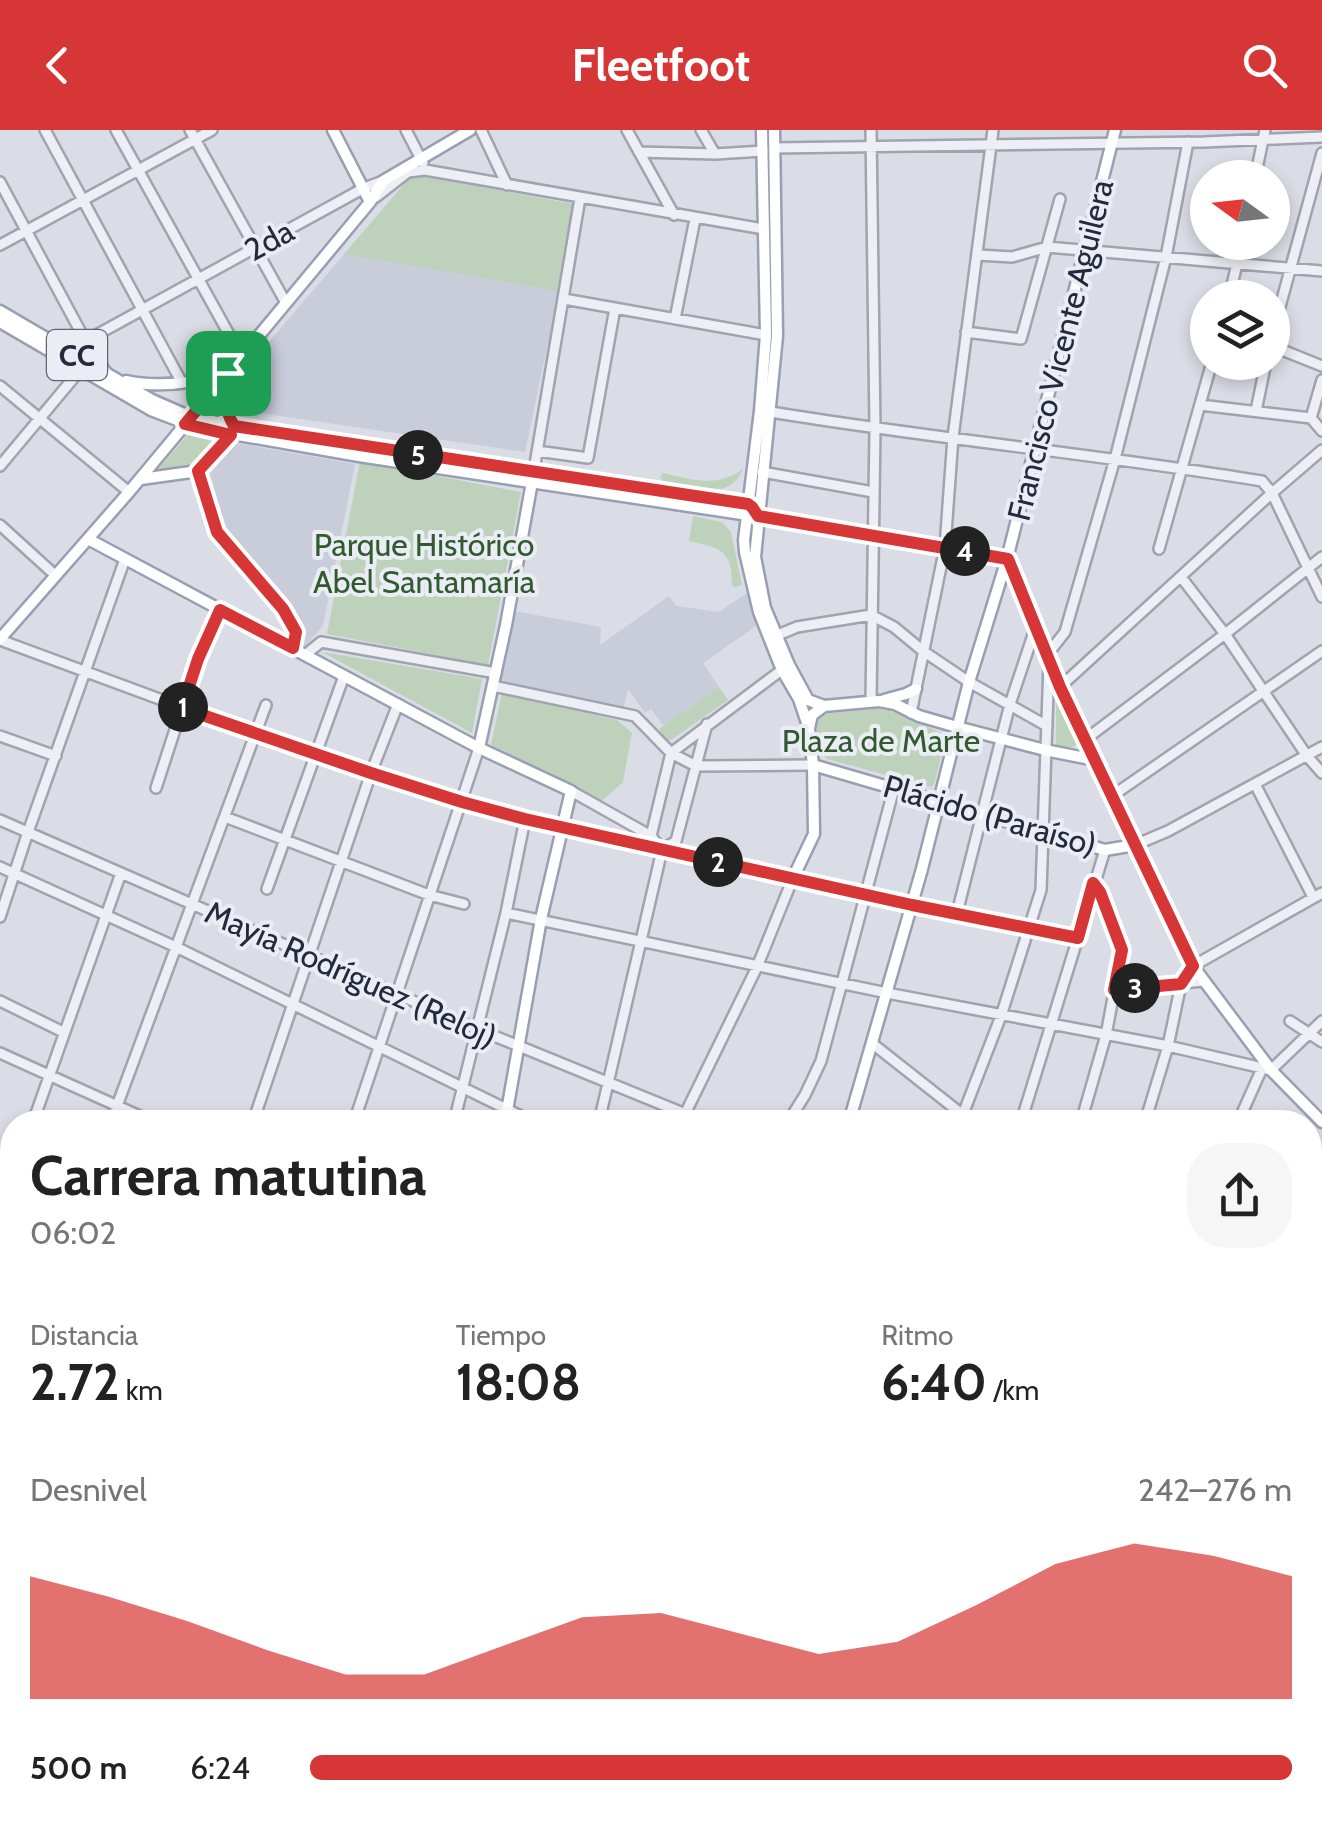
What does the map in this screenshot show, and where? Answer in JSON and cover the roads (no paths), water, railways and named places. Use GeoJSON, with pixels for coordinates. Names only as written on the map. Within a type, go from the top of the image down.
{"type":"FeatureCollection","features":[{"type":"Feature","properties":{"kind":"main road"},"geometry":{"type":"LineString","coordinates":[[333,130],[370,202]]}},
{"type":"Feature","properties":{"kind":"main road","name":"2da"},"geometry":{"type":"LineString","coordinates":[[382,180],[470,130]]}},
{"type":"Feature","properties":{"kind":"main road"},"geometry":{"type":"LineString","coordinates":[[744,540],[771,412],[777,336],[769,150],[762,130]]}},
{"type":"Feature","properties":{"kind":"main road","name":"Francisco Vicente Aguilera"},"geometry":{"type":"LineString","coordinates":[[854,1110],[912,905],[969,682],[1008,559],[1115,130]]}},
{"type":"Feature","properties":{"kind":"main road"},"geometry":{"type":"LineString","coordinates":[[714,505],[732,496],[757,473],[766,335],[764,229],[769,150],[774,131]]}},
{"type":"Feature","properties":{"kind":"main road"},"geometry":{"type":"LineString","coordinates":[[0,640],[140,479],[370,202],[382,180]]}},
{"type":"Feature","properties":{"kind":"main road","name":"CC"},"geometry":{"type":"LineString","coordinates":[[0,311],[188,421]]}},
{"type":"Feature","properties":{"kind":"main road","name":"CC"},"geometry":{"type":"LineString","coordinates":[[0,322],[151,410],[188,421],[714,505]]}},
{"type":"Feature","properties":{"kind":"main road"},"geometry":{"type":"LineString","coordinates":[[111,376],[146,385],[204,380],[228,373]]}},
{"type":"Feature","properties":{"kind":"main road"},"geometry":{"type":"LineString","coordinates":[[140,479],[198,471],[233,430],[224,399],[228,373]]}},
{"type":"Feature","properties":{"kind":"main road"},"geometry":{"type":"LineString","coordinates":[[151,410],[169,430],[162,452]]}},
{"type":"Feature","properties":{"kind":"main road"},"geometry":{"type":"LineString","coordinates":[[479,748],[532,478]]}},
{"type":"Feature","properties":{"kind":"main road"},"geometry":{"type":"LineString","coordinates":[[714,505],[1008,559],[1060,687],[1193,966],[1266,1066],[1310,1110]]}},
{"type":"Feature","properties":{"kind":"main road"},"geometry":{"type":"LineString","coordinates":[[561,827],[793,878],[814,834],[814,765],[799,699],[753,591],[738,526],[714,505]]}},
{"type":"Feature","properties":{"kind":"main road"},"geometry":{"type":"LineString","coordinates":[[751,512],[755,557],[773,637]]}},
{"type":"Feature","properties":{"kind":"main road"},"geometry":{"type":"LineString","coordinates":[[88,539],[479,748],[570,791],[541,919],[507,1110]]}},
{"type":"Feature","properties":{"kind":"main road"},"geometry":{"type":"LineString","coordinates":[[786,668],[808,700],[824,706],[875,701],[916,689]]}},
{"type":"Feature","properties":{"kind":"main road"},"geometry":{"type":"LineString","coordinates":[[875,701],[895,704],[957,727],[1095,760]]}},
{"type":"Feature","properties":{"kind":"main road"},"geometry":{"type":"LineString","coordinates":[[808,729],[812,716],[824,706]]}},
{"type":"Feature","properties":{"kind":"main road"},"geometry":{"type":"LineString","coordinates":[[1065,754],[1076,750],[1086,739]]}},
{"type":"Feature","properties":{"kind":"main road","name":"Plácido (Paraíso)"},"geometry":{"type":"LineString","coordinates":[[814,765],[1104,850],[1135,844]]}},
{"type":"Feature","properties":{"kind":"street"},"geometry":{"type":"LineString","coordinates":[[45,130],[182,382]]}},
{"type":"Feature","properties":{"kind":"street"},"geometry":{"type":"LineString","coordinates":[[116,130],[241,356]]}},
{"type":"Feature","properties":{"kind":"street"},"geometry":{"type":"LineString","coordinates":[[0,245],[84,202],[192,135],[212,130]]}},
{"type":"Feature","properties":{"kind":"street"},"geometry":{"type":"LineString","coordinates":[[406,130],[425,170]]}},
{"type":"Feature","properties":{"kind":"street"},"geometry":{"type":"LineString","coordinates":[[481,130],[508,185]]}},
{"type":"Feature","properties":{"kind":"street"},"geometry":{"type":"LineString","coordinates":[[627,130],[674,215]]}},
{"type":"Feature","properties":{"kind":"street"},"geometry":{"type":"LineString","coordinates":[[701,130],[715,154]]}},
{"type":"Feature","properties":{"kind":"street"},"geometry":{"type":"LineString","coordinates":[[871,130],[875,429],[871,615],[875,701]]}},
{"type":"Feature","properties":{"kind":"street"},"geometry":{"type":"LineString","coordinates":[[911,713],[944,547],[953,438],[993,130]]}},
{"type":"Feature","properties":{"kind":"street"},"geometry":{"type":"LineString","coordinates":[[1204,142],[1206,130]]}},
{"type":"Feature","properties":{"kind":"street"},"geometry":{"type":"LineString","coordinates":[[639,152],[715,154],[871,146],[1204,142],[1264,134],[1322,137]]}},
{"type":"Feature","properties":{"kind":"street"},"geometry":{"type":"LineString","coordinates":[[1259,160],[1264,134]]}},
{"type":"Feature","properties":{"kind":"street"},"geometry":{"type":"LineString","coordinates":[[192,135],[286,303]]}},
{"type":"Feature","properties":{"kind":"street"},"geometry":{"type":"LineString","coordinates":[[965,1110],[1001,1016],[1041,890],[1048,658],[1065,632],[1115,459],[1166,257],[1188,142]]}},
{"type":"Feature","properties":{"kind":"street"},"geometry":{"type":"LineString","coordinates":[[1287,280],[1322,153]]}},
{"type":"Feature","properties":{"kind":"street"},"geometry":{"type":"LineString","coordinates":[[370,202],[408,172],[425,170],[764,229]]}},
{"type":"Feature","properties":{"kind":"street","name":"2da"},"geometry":{"type":"LineString","coordinates":[[69,350],[382,180]]}},
{"type":"Feature","properties":{"kind":"street"},"geometry":{"type":"LineString","coordinates":[[0,182],[85,340],[111,376]]}},
{"type":"Feature","properties":{"kind":"street"},"geometry":{"type":"LineString","coordinates":[[532,478],[580,198]]}},
{"type":"Feature","properties":{"kind":"street"},"geometry":{"type":"LineString","coordinates":[[966,332],[1022,339],[1060,198]]}},
{"type":"Feature","properties":{"kind":"street"},"geometry":{"type":"LineString","coordinates":[[674,319],[695,219]]}},
{"type":"Feature","properties":{"kind":"street"},"geometry":{"type":"LineString","coordinates":[[978,255],[1012,258],[1047,247],[1322,272]]}},
{"type":"Feature","properties":{"kind":"street"},"geometry":{"type":"LineString","coordinates":[[1233,280],[1238,260]]}},
{"type":"Feature","properties":{"kind":"street"},"geometry":{"type":"LineString","coordinates":[[564,299],[766,335]]}},
{"type":"Feature","properties":{"kind":"street"},"geometry":{"type":"LineString","coordinates":[[537,451],[588,458],[615,308]]}},
{"type":"Feature","properties":{"kind":"street"},"geometry":{"type":"LineString","coordinates":[[1290,353],[1322,366]]}},
{"type":"Feature","properties":{"kind":"street"},"geometry":{"type":"LineString","coordinates":[[0,466],[82,369]]}},
{"type":"Feature","properties":{"kind":"street"},"geometry":{"type":"LineString","coordinates":[[1159,549],[1207,380]]}},
{"type":"Feature","properties":{"kind":"street"},"geometry":{"type":"LineString","coordinates":[[1256,411],[1262,380]]}},
{"type":"Feature","properties":{"kind":"street"},"geometry":{"type":"LineString","coordinates":[[1310,418],[1322,380]]}},
{"type":"Feature","properties":{"kind":"street"},"geometry":{"type":"LineString","coordinates":[[0,386],[129,492]]}},
{"type":"Feature","properties":{"kind":"street"},"geometry":{"type":"LineString","coordinates":[[1200,405],[1310,418],[1322,431]]}},
{"type":"Feature","properties":{"kind":"street"},"geometry":{"type":"LineString","coordinates":[[771,412],[1262,481],[1272,492],[1322,596]]}},
{"type":"Feature","properties":{"kind":"street"},"geometry":{"type":"LineString","coordinates":[[1060,687],[1322,450]]}},
{"type":"Feature","properties":{"kind":"street"},"geometry":{"type":"LineString","coordinates":[[198,471],[217,532],[283,609],[296,632],[293,648]]}},
{"type":"Feature","properties":{"kind":"street"},"geometry":{"type":"LineString","coordinates":[[757,473],[873,492]]}},
{"type":"Feature","properties":{"kind":"street"},"geometry":{"type":"LineString","coordinates":[[0,525],[55,575]]}},
{"type":"Feature","properties":{"kind":"street"},"geometry":{"type":"LineString","coordinates":[[1086,739],[1322,556]]}},
{"type":"Feature","properties":{"kind":"street"},"geometry":{"type":"LineString","coordinates":[[0,917],[125,559]]}},
{"type":"Feature","properties":{"kind":"street"},"geometry":{"type":"LineString","coordinates":[[1180,578],[1225,634],[1322,773]]}},
{"type":"Feature","properties":{"kind":"street"},"geometry":{"type":"LineString","coordinates":[[156,788],[198,659],[220,610]]}},
{"type":"Feature","properties":{"kind":"street"},"geometry":{"type":"LineString","coordinates":[[773,637],[797,627],[871,615],[894,627],[969,682],[1047,726]]}},
{"type":"Feature","properties":{"kind":"street"},"geometry":{"type":"LineString","coordinates":[[957,913],[1010,704],[1035,629]]}},
{"type":"Feature","properties":{"kind":"street"},"geometry":{"type":"LineString","coordinates":[[0,640],[254,734],[462,802],[561,827]]}},
{"type":"Feature","properties":{"kind":"street"},"geometry":{"type":"LineString","coordinates":[[304,655],[321,642],[496,673]]}},
{"type":"Feature","properties":{"kind":"street"},"geometry":{"type":"LineString","coordinates":[[1112,796],[1322,650]]}},
{"type":"Feature","properties":{"kind":"street"},"geometry":{"type":"LineString","coordinates":[[637,845],[651,836],[671,753],[786,668]]}},
{"type":"Feature","properties":{"kind":"street"},"geometry":{"type":"LineString","coordinates":[[267,889],[344,676]]}},
{"type":"Feature","properties":{"kind":"street","name":"Plácido (Paraíso)"},"geometry":{"type":"LineString","coordinates":[[492,686],[635,716],[671,753],[696,766],[814,765]]}},
{"type":"Feature","properties":{"kind":"street"},"geometry":{"type":"LineString","coordinates":[[115,1110],[266,704]]}},
{"type":"Feature","properties":{"kind":"street"},"geometry":{"type":"LineString","coordinates":[[257,1110],[398,704]]}},
{"type":"Feature","properties":{"kind":"street"},"geometry":{"type":"LineString","coordinates":[[602,1110],[662,850],[676,841],[707,724]]}},
{"type":"Feature","properties":{"kind":"street"},"geometry":{"type":"LineString","coordinates":[[0,736],[56,756]]}},
{"type":"Feature","properties":{"kind":"street"},"geometry":{"type":"LineString","coordinates":[[1135,844],[1168,831],[1322,747]]}},
{"type":"Feature","properties":{"kind":"street"},"geometry":{"type":"LineString","coordinates":[[358,1110],[479,748]]}},
{"type":"Feature","properties":{"kind":"street"},"geometry":{"type":"LineString","coordinates":[[1149,1110],[1181,984],[1193,966],[1318,895],[1254,784]]}},
{"type":"Feature","properties":{"kind":"street"},"geometry":{"type":"LineString","coordinates":[[796,1110],[821,1061],[894,788]]}},
{"type":"Feature","properties":{"kind":"street"},"geometry":{"type":"LineString","coordinates":[[570,791],[651,836],[662,850]]}},
{"type":"Feature","properties":{"kind":"street"},"geometry":{"type":"LineString","coordinates":[[225,817],[429,896],[464,904]]}},
{"type":"Feature","properties":{"kind":"street"},"geometry":{"type":"LineString","coordinates":[[457,1110],[525,819]]}},
{"type":"Feature","properties":{"kind":"street","name":"Mayía Rodríguez (Reloj)"},"geometry":{"type":"LineString","coordinates":[[0,820],[477,1030],[676,1110]]}},
{"type":"Feature","properties":{"kind":"street"},"geometry":{"type":"LineString","coordinates":[[1025,1110],[1104,850]]}},
{"type":"Feature","properties":{"kind":"street"},"geometry":{"type":"LineString","coordinates":[[0,867],[176,947],[507,1110]]}},
{"type":"Feature","properties":{"kind":"street"},"geometry":{"type":"LineString","coordinates":[[37,1110],[121,873]]}},
{"type":"Feature","properties":{"kind":"street"},"geometry":{"type":"LineString","coordinates":[[688,1110],[756,967],[793,878],[1078,938]]}},
{"type":"Feature","properties":{"kind":"street"},"geometry":{"type":"LineString","coordinates":[[1084,1110],[1106,1034],[1122,950],[1093,883]]}},
{"type":"Feature","properties":{"kind":"street"},"geometry":{"type":"LineString","coordinates":[[506,913],[756,967],[1266,1066]]}},
{"type":"Feature","properties":{"kind":"street"},"geometry":{"type":"LineString","coordinates":[[1114,990],[1203,981]]}},
{"type":"Feature","properties":{"kind":"street"},"geometry":{"type":"LineString","coordinates":[[0,1000],[64,1032]]}},
{"type":"Feature","properties":{"kind":"street"},"geometry":{"type":"LineString","coordinates":[[1244,1110],[1266,1066],[1322,1020]]}},
{"type":"Feature","properties":{"kind":"street"},"geometry":{"type":"LineString","coordinates":[[1290,1021],[1322,1042]]}},
{"type":"Feature","properties":{"kind":"street"},"geometry":{"type":"LineString","coordinates":[[873,1044],[951,1110]]}},
{"type":"Feature","properties":{"kind":"street"},"geometry":{"type":"LineString","coordinates":[[0,1052],[125,1110]]}},
{"type":"Feature","properties":{"kind":"park label","name":"Parque Histórico Abel Santamaría"},"geometry":{"type":"Point","coordinates":[424,562]}},
{"type":"Feature","properties":{"kind":"park label","name":"Plaza de Marte"},"geometry":{"type":"Point","coordinates":[881,740]}}]}
